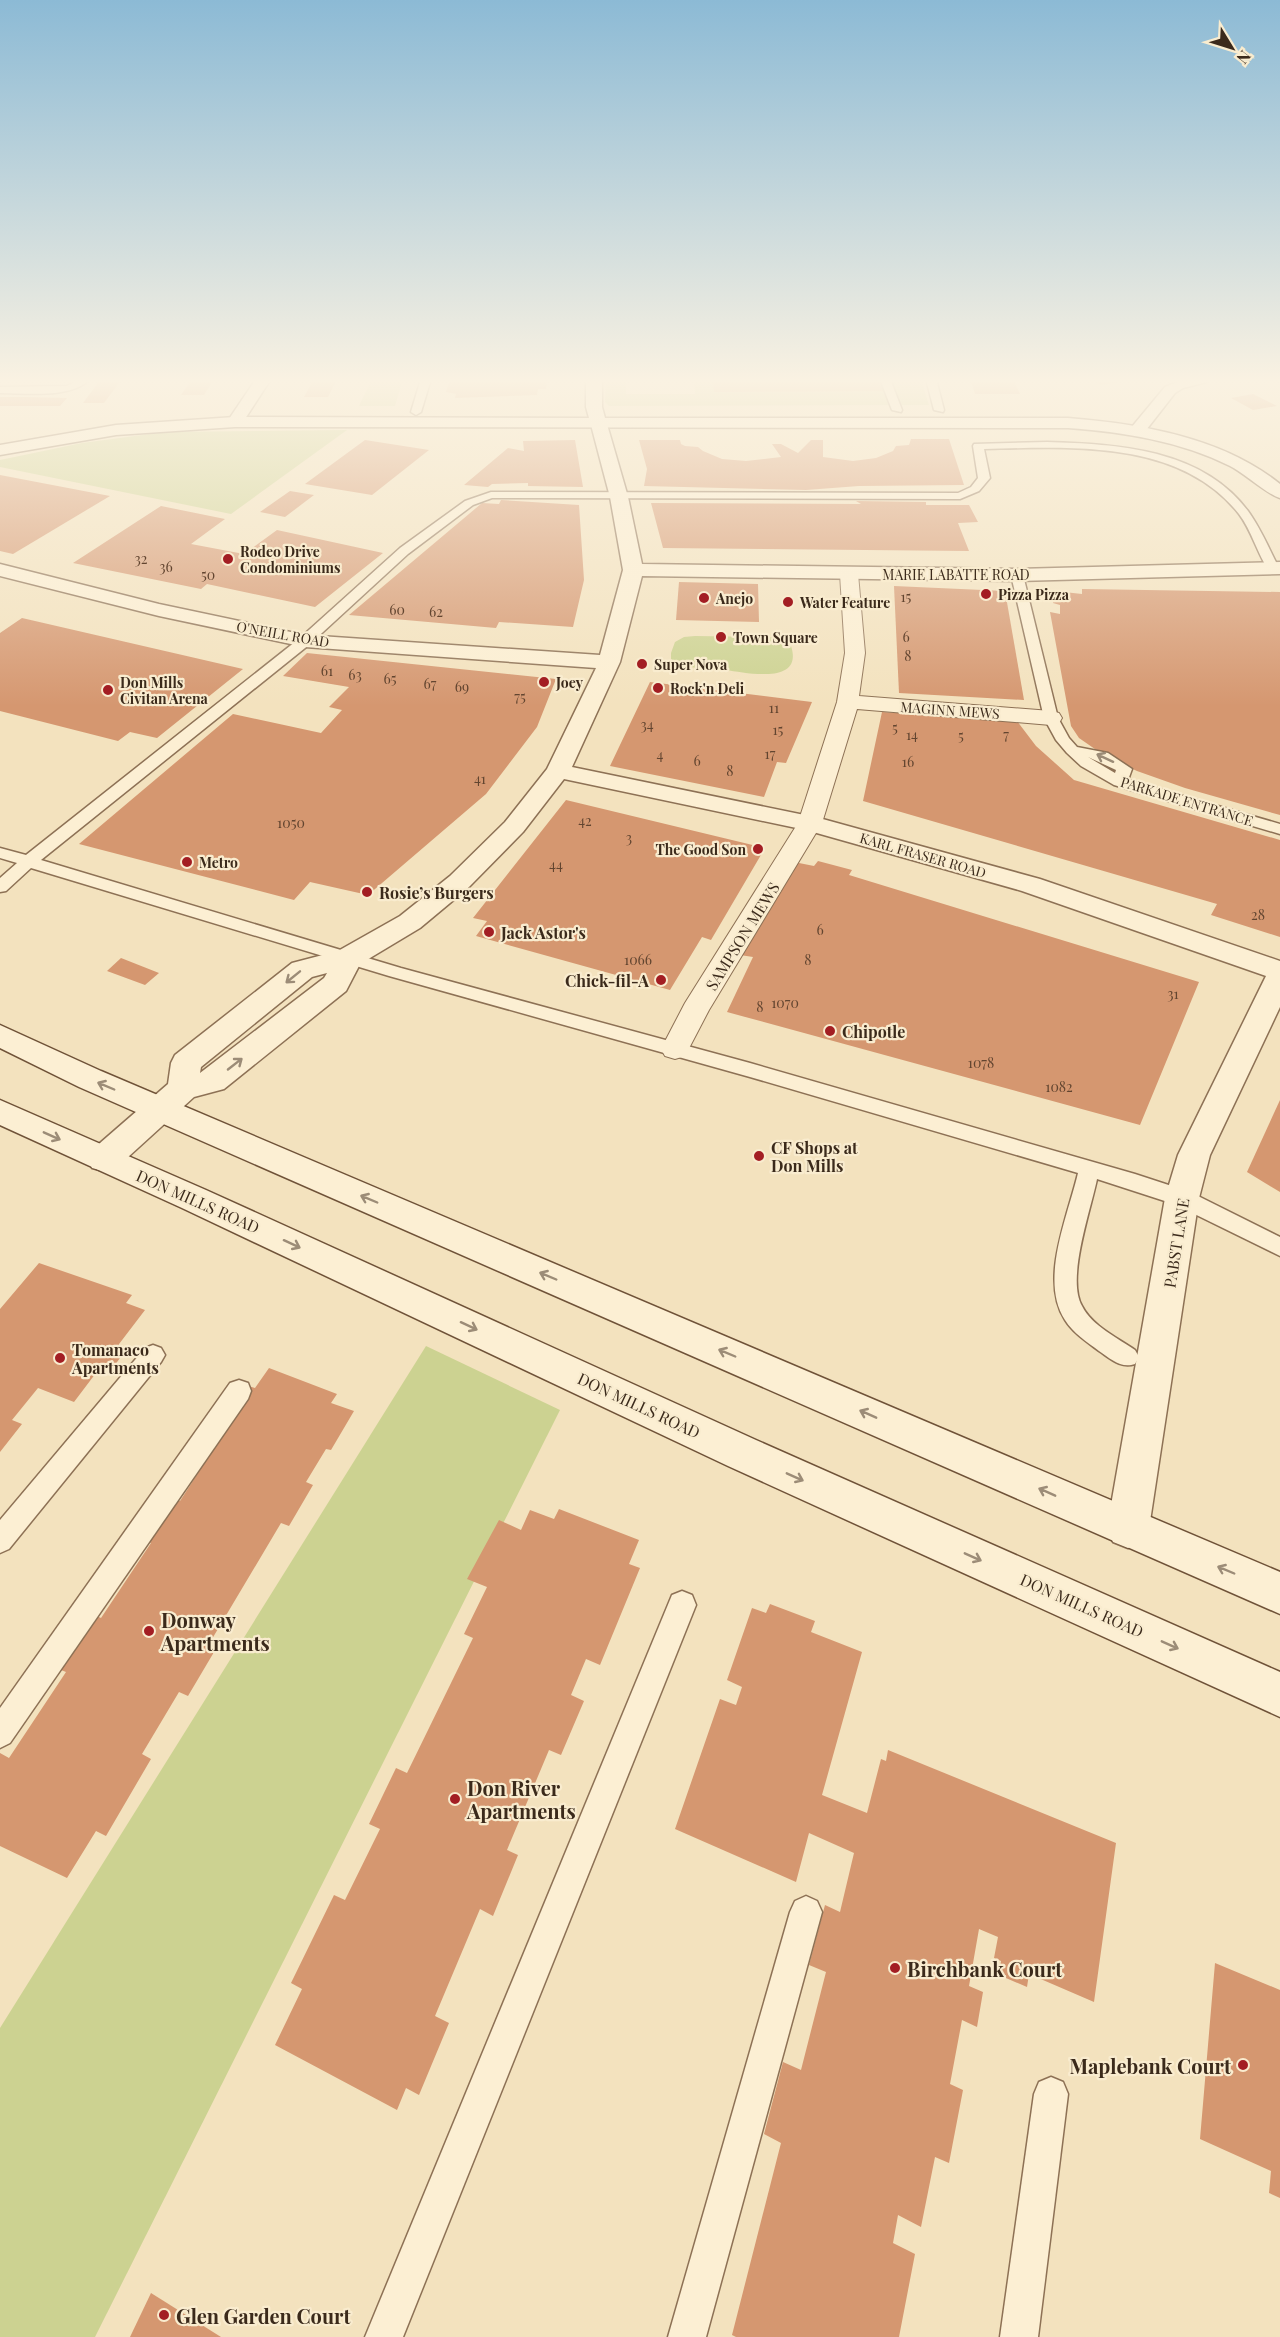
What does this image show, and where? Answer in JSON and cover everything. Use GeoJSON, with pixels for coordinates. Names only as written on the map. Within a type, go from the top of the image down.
{"type":"FeatureCollection","features":[{"type":"Feature","properties":{"kind":"street"},"geometry":{"type":"LineString","coordinates":[[105,1159],[171,1099],[213,1081],[336,984],[348,958],[410,922],[459,882],[514,827],[558,771],[609,662],[624,612],[633,570],[616,488]]}},
{"type":"Feature","properties":{"kind":"street","name":"MARIE LABATTE ROAD"},"geometry":{"type":"LineString","coordinates":[[633,570],[1017,575],[1277,568]]}},
{"type":"Feature","properties":{"kind":"street","name":"O'NEILL ROAD"},"geometry":{"type":"LineString","coordinates":[[0,570],[159,610],[305,641],[609,662]]}},
{"type":"Feature","properties":{"kind":"street","name":"SAMPSON MEWS"},"geometry":{"type":"LineString","coordinates":[[675,1049],[695,1010],[810,823],[848,702],[855,652],[849,574]]}},
{"type":"Feature","properties":{"kind":"street","name":"MAGINN MEWS"},"geometry":{"type":"LineString","coordinates":[[848,702],[1051,718]]}},
{"type":"Feature","properties":{"kind":"street","name":"KARL FRASER ROAD"},"geometry":{"type":"LineString","coordinates":[[558,771],[810,823],[1031,885],[1280,971]]}},
{"type":"Feature","properties":{"kind":"street","name":"PABST LANE"},"geometry":{"type":"LineString","coordinates":[[1128,1528],[1182,1198],[1194,1155],[1280,976]]}},
{"type":"Feature","properties":{"kind":"street"},"geometry":{"type":"LineString","coordinates":[[0,1035],[90,1079],[171,1099],[1128,1528],[1280,1593]]}},
{"type":"Feature","properties":{"kind":"street","name":"DON MILLS ROAD"},"geometry":{"type":"LineString","coordinates":[[0,1112],[753,1458],[1280,1695]]}},
{"type":"Feature","properties":{"kind":"lane"},"geometry":{"type":"LineString","coordinates":[[0,887],[29,861],[305,641],[404,551],[475,500],[504,494],[618,497],[960,496],[976,488]]}},
{"type":"Feature","properties":{"kind":"lane"},"geometry":{"type":"LineString","coordinates":[[1219,488],[1242,511],[1277,568]]}},
{"type":"Feature","properties":{"kind":"lane"},"geometry":{"type":"LineString","coordinates":[[1017,575],[1051,718]]}},
{"type":"Feature","properties":{"kind":"lane","name":"PARKADE ENTRANCE"},"geometry":{"type":"LineString","coordinates":[[1051,718],[1063,740],[1072,750],[1093,752],[1112,760],[1124,769],[1119,782],[1280,829]]}},
{"type":"Feature","properties":{"kind":"lane"},"geometry":{"type":"LineString","coordinates":[[0,853],[348,958],[675,1049],[1089,1169],[1182,1198],[1280,1247]]}},
{"type":"Feature","properties":{"kind":"lane"},"geometry":{"type":"LineString","coordinates":[[1089,1169],[1067,1265],[1066,1300],[1075,1316],[1087,1328],[1127,1357]]}},
{"type":"Feature","properties":{"kind":"lane"},"geometry":{"type":"LineString","coordinates":[[0,1540],[153,1355]]}},
{"type":"Feature","properties":{"kind":"lane"},"geometry":{"type":"LineString","coordinates":[[0,1733],[239,1391]]}},
{"type":"Feature","properties":{"kind":"lane"},"geometry":{"type":"LineString","coordinates":[[384,2337],[682,1605]]}},
{"type":"Feature","properties":{"kind":"lane"},"geometry":{"type":"LineString","coordinates":[[687,2337],[806,1912]]}},
{"type":"Feature","properties":{"kind":"lane"},"geometry":{"type":"LineString","coordinates":[[1019,2337],[1051,2094]]}},
{"type":"Feature","properties":{"kind":"green space"},"geometry":{"type":"Polygon","coordinates":[[[104,488],[267,488],[231,514],[104,488]]]}},
{"type":"Feature","properties":{"kind":"green space"},"geometry":{"type":"Polygon","coordinates":[[[684,637],[770,637],[791,646],[793,658],[789,667],[771,674],[691,667],[671,659],[675,642],[684,637]]]}},
{"type":"Feature","properties":{"kind":"green space"},"geometry":{"type":"Polygon","coordinates":[[[426,1346],[560,1410],[95,2337],[0,2337],[0,2028],[426,1346]]]}},
{"type":"Feature","properties":{"kind":"building"},"geometry":{"type":"Polygon","coordinates":[[[0,488],[68,488],[110,496],[13,554],[0,551],[0,488]]]}},
{"type":"Feature","properties":{"kind":"building"},"geometry":{"type":"Polygon","coordinates":[[[330,488],[381,488],[372,495],[330,488]]]}},
{"type":"Feature","properties":{"kind":"building"},"geometry":{"type":"Polygon","coordinates":[[[727,488],[832,488],[806,490],[727,488]]]}},
{"type":"Feature","properties":{"kind":"building"},"geometry":{"type":"Polygon","coordinates":[[[290,491],[314,495],[285,517],[260,512],[290,491]]]}},
{"type":"Feature","properties":{"kind":"building"},"geometry":{"type":"Polygon","coordinates":[[[501,500],[579,505],[584,580],[573,627],[499,622],[496,628],[349,615],[482,503],[499,504],[501,500]]]}},
{"type":"Feature","properties":{"kind":"building"},"geometry":{"type":"Polygon","coordinates":[[[856,501],[969,505],[978,522],[958,523],[969,551],[663,548],[651,503],[861,504],[856,501]]]}},
{"type":"Feature","properties":{"kind":"building","name":"Rodeo Drive Condominiums"},"geometry":{"type":"Polygon","coordinates":[[[161,506],[225,519],[191,544],[244,554],[277,530],[383,553],[315,607],[207,584],[201,589],[73,563],[161,506]]]}},
{"type":"Feature","properties":{"kind":"building"},"geometry":{"type":"Polygon","coordinates":[[[679,582],[758,584],[759,622],[676,620],[679,582]]]}},
{"type":"Feature","properties":{"kind":"building"},"geometry":{"type":"Polygon","coordinates":[[[894,586],[1005,591],[1024,700],[899,693],[894,586]]]}},
{"type":"Feature","properties":{"kind":"building"},"geometry":{"type":"Polygon","coordinates":[[[1082,589],[1280,592],[1280,815],[1185,788],[1137,771],[1105,756],[1079,738],[1071,726],[1050,612],[1060,614],[1060,605],[1053,603],[1055,591],[1082,594],[1082,589]]]}},
{"type":"Feature","properties":{"kind":"building","name":"Don Mills Civitan Arena"},"geometry":{"type":"Polygon","coordinates":[[[22,618],[243,669],[157,738],[130,732],[118,741],[0,711],[0,633],[22,618]]]}},
{"type":"Feature","properties":{"kind":"building"},"geometry":{"type":"Polygon","coordinates":[[[307,653],[556,679],[537,727],[486,794],[368,895],[310,882],[294,900],[79,844],[233,714],[321,733],[342,710],[329,707],[349,687],[283,676],[307,653]]]}},
{"type":"Feature","properties":{"kind":"building"},"geometry":{"type":"Polygon","coordinates":[[[650,682],[812,702],[786,763],[777,762],[764,797],[610,766],[650,682]]]}},
{"type":"Feature","properties":{"kind":"building"},"geometry":{"type":"Polygon","coordinates":[[[882,712],[1017,721],[1036,746],[1074,780],[1280,840],[1280,937],[1211,915],[1217,904],[863,801],[882,712]]]}},
{"type":"Feature","properties":{"kind":"building"},"geometry":{"type":"Polygon","coordinates":[[[566,800],[765,848],[711,940],[702,937],[670,990],[476,936],[487,921],[473,918],[566,800]]]}},
{"type":"Feature","properties":{"kind":"building"},"geometry":{"type":"Polygon","coordinates":[[[818,861],[852,870],[849,875],[1199,982],[1140,1125],[727,1012],[753,957],[740,955],[794,862],[814,866],[818,861]]]}},
{"type":"Feature","properties":{"kind":"building"},"geometry":{"type":"Polygon","coordinates":[[[121,958],[159,973],[145,985],[107,971],[121,958]]]}},
{"type":"Feature","properties":{"kind":"building"},"geometry":{"type":"Polygon","coordinates":[[[1280,1100],[1280,1192],[1247,1172],[1280,1100]]]}},
{"type":"Feature","properties":{"kind":"building","name":"Tomanaco Apartments"},"geometry":{"type":"Polygon","coordinates":[[[39,1263],[132,1295],[126,1303],[145,1310],[116,1348],[125,1351],[112,1369],[102,1365],[74,1402],[38,1388],[12,1420],[22,1424],[0,1452],[0,1309],[39,1263]]]}},
{"type":"Feature","properties":{"kind":"building","name":"Donway Apartments"},"geometry":{"type":"Polygon","coordinates":[[[269,1368],[337,1394],[331,1403],[354,1411],[331,1450],[326,1449],[306,1482],[313,1485],[289,1526],[281,1523],[209,1644],[217,1647],[188,1696],[179,1692],[142,1754],[151,1759],[106,1836],[96,1831],[67,1878],[0,1846],[0,1753],[9,1758],[66,1672],[56,1668],[92,1614],[101,1618],[151,1543],[142,1539],[170,1497],[180,1501],[201,1469],[192,1465],[245,1385],[255,1388],[269,1368]]]}},
{"type":"Feature","properties":{"kind":"building","name":"Don River Apartments"},"geometry":{"type":"Polygon","coordinates":[[[559,1509],[639,1540],[629,1564],[640,1568],[600,1665],[586,1659],[571,1695],[584,1701],[561,1755],[549,1750],[507,1850],[518,1855],[493,1916],[480,1909],[435,2016],[449,2023],[419,2095],[406,2088],[397,2110],[275,2045],[302,1989],[291,1983],[334,1895],[345,1900],[380,1829],[369,1824],[396,1768],[407,1773],[473,1638],[464,1634],[487,1587],[467,1579],[499,1520],[521,1530],[530,1510],[554,1519],[559,1509]]]}},
{"type":"Feature","properties":{"kind":"building","name":"Birchbank Court"},"geometry":{"type":"Polygon","coordinates":[[[770,1604],[815,1621],[811,1632],[862,1652],[822,1795],[867,1813],[881,1759],[886,1761],[888,1750],[1116,1843],[1094,2002],[1029,1974],[1027,1987],[999,1975],[1001,1961],[994,1958],[998,1937],[979,1929],[969,1986],[983,1992],[977,2027],[962,2020],[950,2084],[963,2090],[949,2163],[935,2157],[921,2227],[898,2215],[893,2243],[915,2254],[899,2337],[736,2337],[732,2335],[781,2143],[764,2134],[783,2062],[801,2070],[826,1972],[809,1965],[825,1905],[840,1912],[854,1853],[809,1833],[796,1882],[675,1829],[720,1699],[736,1705],[742,1687],[727,1680],[752,1608],[766,1613],[770,1604]]]}},
{"type":"Feature","properties":{"kind":"building","name":"Maplebank Court"},"geometry":{"type":"Polygon","coordinates":[[[1215,1963],[1280,1990],[1280,2198],[1269,2193],[1271,2171],[1200,2139],[1215,1963]]]}},
{"type":"Feature","properties":{"kind":"building","name":"Glen Garden Court"},"geometry":{"type":"Polygon","coordinates":[[[151,2293],[221,2337],[130,2337],[151,2293]]]}},
{"type":"Feature","properties":{"kind":"place","name":"Rodeo Drive Condominiums"},"geometry":{"type":"Point","coordinates":[228,559]}},
{"type":"Feature","properties":{"kind":"place","name":"Pizza Pizza"},"geometry":{"type":"Point","coordinates":[986,594]}},
{"type":"Feature","properties":{"kind":"place","name":"Anejo"},"geometry":{"type":"Point","coordinates":[704,598]}},
{"type":"Feature","properties":{"kind":"place","name":"Water Feature"},"geometry":{"type":"Point","coordinates":[788,602]}},
{"type":"Feature","properties":{"kind":"place","name":"Town Square"},"geometry":{"type":"Point","coordinates":[721,637]}},
{"type":"Feature","properties":{"kind":"place","name":"Super Nova"},"geometry":{"type":"Point","coordinates":[642,664]}},
{"type":"Feature","properties":{"kind":"place","name":"Joey"},"geometry":{"type":"Point","coordinates":[544,682]}},
{"type":"Feature","properties":{"kind":"place","name":"Rock'n Deli"},"geometry":{"type":"Point","coordinates":[658,688]}},
{"type":"Feature","properties":{"kind":"place","name":"Don Mills Civitan Arena"},"geometry":{"type":"Point","coordinates":[108,690]}},
{"type":"Feature","properties":{"kind":"place","name":"The Good Son"},"geometry":{"type":"Point","coordinates":[758,849]}},
{"type":"Feature","properties":{"kind":"place","name":"Metro"},"geometry":{"type":"Point","coordinates":[187,862]}},
{"type":"Feature","properties":{"kind":"place","name":"Rosie’s Burgers"},"geometry":{"type":"Point","coordinates":[367,892]}},
{"type":"Feature","properties":{"kind":"place","name":"Jack Astor's"},"geometry":{"type":"Point","coordinates":[489,932]}},
{"type":"Feature","properties":{"kind":"place","name":"Chick-fil-A"},"geometry":{"type":"Point","coordinates":[661,980]}},
{"type":"Feature","properties":{"kind":"place","name":"Chipotle"},"geometry":{"type":"Point","coordinates":[830,1031]}},
{"type":"Feature","properties":{"kind":"place","name":"CF Shops at Don Mills"},"geometry":{"type":"Point","coordinates":[759,1156]}},
{"type":"Feature","properties":{"kind":"place","name":"Tomanaco Apartments"},"geometry":{"type":"Point","coordinates":[60,1358]}},
{"type":"Feature","properties":{"kind":"place","name":"Donway Apartments"},"geometry":{"type":"Point","coordinates":[149,1631]}},
{"type":"Feature","properties":{"kind":"place","name":"Don River Apartments"},"geometry":{"type":"Point","coordinates":[455,1799]}},
{"type":"Feature","properties":{"kind":"place","name":"Birchbank Court"},"geometry":{"type":"Point","coordinates":[895,1968]}},
{"type":"Feature","properties":{"kind":"place","name":"Maplebank Court"},"geometry":{"type":"Point","coordinates":[1243,2065]}},
{"type":"Feature","properties":{"kind":"place","name":"Glen Garden Court"},"geometry":{"type":"Point","coordinates":[164,2315]}}]}
